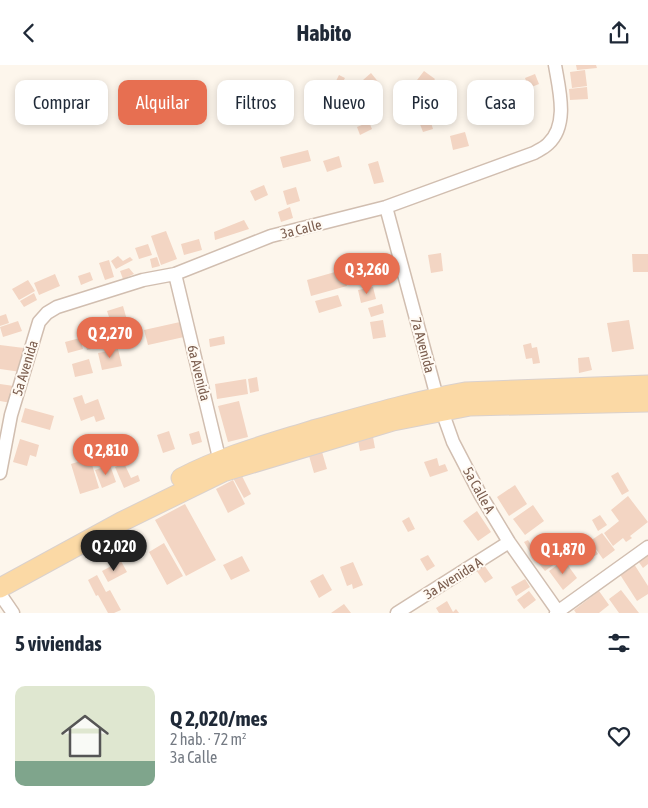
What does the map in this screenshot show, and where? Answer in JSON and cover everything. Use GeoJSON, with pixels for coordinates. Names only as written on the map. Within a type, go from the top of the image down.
{"type":"FeatureCollection","features":[{"type":"Feature","properties":{"kind":"main road"},"geometry":{"type":"LineString","coordinates":[[0,573],[221,466],[393,421],[465,392],[648,385]]}},
{"type":"Feature","properties":{"kind":"main road"},"geometry":{"type":"LineString","coordinates":[[439,404],[470,406],[648,402]]}},
{"type":"Feature","properties":{"kind":"main road"},"geometry":{"type":"LineString","coordinates":[[0,588],[117,517]]}},
{"type":"Feature","properties":{"kind":"street","name":"3a Calle"},"geometry":{"type":"LineString","coordinates":[[39,322],[46,313],[57,307],[143,281],[175,275],[271,236],[386,207],[534,153],[549,144],[559,129],[561,110],[555,65]]}},
{"type":"Feature","properties":{"kind":"street","name":"7a Avenida"},"geometry":{"type":"LineString","coordinates":[[386,207],[439,404]]}},
{"type":"Feature","properties":{"kind":"street","name":"6a Avenida"},"geometry":{"type":"LineString","coordinates":[[175,275],[221,466]]}},
{"type":"Feature","properties":{"kind":"street","name":"5a Avenida"},"geometry":{"type":"LineString","coordinates":[[0,473],[5,414],[39,322]]}},
{"type":"Feature","properties":{"kind":"street","name":"5a Calle A"},"geometry":{"type":"LineString","coordinates":[[439,404],[452,442],[480,494],[509,542],[558,613]]}},
{"type":"Feature","properties":{"kind":"street","name":"3a Avenida A"},"geometry":{"type":"LineString","coordinates":[[397,613],[509,542]]}},
{"type":"Feature","properties":{"kind":"street"},"geometry":{"type":"LineString","coordinates":[[558,613],[648,547]]}},
{"type":"Feature","properties":{"kind":"street"},"geometry":{"type":"LineString","coordinates":[[0,594],[13,613]]}},
{"type":"Feature","properties":{"kind":"building"},"geometry":{"type":"Polygon","coordinates":[[[576,65],[596,65],[597,68],[577,70],[576,65]]]}},
{"type":"Feature","properties":{"kind":"building"},"geometry":{"type":"Polygon","coordinates":[[[585,70],[587,86],[572,88],[570,72],[585,70]]]}},
{"type":"Feature","properties":{"kind":"building"},"geometry":{"type":"Polygon","coordinates":[[[424,71],[435,79],[434,80],[417,80],[424,71]]]}},
{"type":"Feature","properties":{"kind":"building"},"geometry":{"type":"Polygon","coordinates":[[[371,73],[377,80],[363,80],[371,73]]]}},
{"type":"Feature","properties":{"kind":"building"},"geometry":{"type":"Polygon","coordinates":[[[535,74],[539,84],[534,86],[534,80],[526,80],[525,78],[535,74]]]}},
{"type":"Feature","properties":{"kind":"building"},"geometry":{"type":"Polygon","coordinates":[[[339,75],[345,78],[344,80],[336,80],[339,75]]]}},
{"type":"Feature","properties":{"kind":"building"},"geometry":{"type":"Polygon","coordinates":[[[587,87],[588,99],[570,100],[569,89],[587,87]]]}},
{"type":"Feature","properties":{"kind":"building"},"geometry":{"type":"Polygon","coordinates":[[[370,125],[372,129],[360,135],[357,127],[370,125]]]}},
{"type":"Feature","properties":{"kind":"building"},"geometry":{"type":"Polygon","coordinates":[[[420,125],[432,125],[433,129],[423,132],[420,125]]]}},
{"type":"Feature","properties":{"kind":"building"},"geometry":{"type":"Polygon","coordinates":[[[465,132],[469,146],[453,150],[450,136],[465,132]]]}},
{"type":"Feature","properties":{"kind":"building"},"geometry":{"type":"Polygon","coordinates":[[[308,150],[311,161],[283,168],[280,157],[308,150]]]}},
{"type":"Feature","properties":{"kind":"building"},"geometry":{"type":"Polygon","coordinates":[[[339,156],[342,167],[327,172],[323,161],[339,156]]]}},
{"type":"Feature","properties":{"kind":"building"},"geometry":{"type":"Polygon","coordinates":[[[378,161],[384,182],[374,184],[368,164],[378,161]]]}},
{"type":"Feature","properties":{"kind":"building"},"geometry":{"type":"Polygon","coordinates":[[[264,185],[268,195],[255,201],[250,191],[264,185]]]}},
{"type":"Feature","properties":{"kind":"building"},"geometry":{"type":"Polygon","coordinates":[[[296,187],[300,201],[287,205],[283,191],[296,187]]]}},
{"type":"Feature","properties":{"kind":"building"},"geometry":{"type":"Polygon","coordinates":[[[290,207],[293,218],[281,222],[278,212],[290,207]]]}},
{"type":"Feature","properties":{"kind":"building"},"geometry":{"type":"Polygon","coordinates":[[[244,220],[249,229],[215,240],[214,232],[244,220]]]}},
{"type":"Feature","properties":{"kind":"building"},"geometry":{"type":"Polygon","coordinates":[[[166,231],[177,259],[161,265],[151,236],[166,231]]]}},
{"type":"Feature","properties":{"kind":"building"},"geometry":{"type":"Polygon","coordinates":[[[199,239],[202,250],[184,255],[181,244],[199,239]]]}},
{"type":"Feature","properties":{"kind":"building"},"geometry":{"type":"Polygon","coordinates":[[[148,244],[152,255],[139,259],[135,248],[148,244]]]}},
{"type":"Feature","properties":{"kind":"building"},"geometry":{"type":"Polygon","coordinates":[[[441,253],[443,271],[431,273],[428,255],[441,253]]]}},
{"type":"Feature","properties":{"kind":"building"},"geometry":{"type":"Polygon","coordinates":[[[632,254],[648,254],[648,272],[633,272],[632,254]]]}},
{"type":"Feature","properties":{"kind":"building"},"geometry":{"type":"Polygon","coordinates":[[[118,256],[123,261],[130,257],[133,260],[116,269],[111,261],[118,256]]]}},
{"type":"Feature","properties":{"kind":"building"},"geometry":{"type":"Polygon","coordinates":[[[157,257],[160,266],[152,268],[150,259],[157,257]]]}},
{"type":"Feature","properties":{"kind":"building"},"geometry":{"type":"Polygon","coordinates":[[[374,258],[379,277],[349,284],[344,266],[374,258]]]}},
{"type":"Feature","properties":{"kind":"building"},"geometry":{"type":"Polygon","coordinates":[[[109,260],[114,277],[105,280],[99,263],[109,260]]]}},
{"type":"Feature","properties":{"kind":"building"},"geometry":{"type":"Polygon","coordinates":[[[129,268],[134,274],[123,279],[120,271],[129,268]]]}},
{"type":"Feature","properties":{"kind":"building"},"geometry":{"type":"Polygon","coordinates":[[[342,270],[347,286],[311,296],[307,280],[342,270]]]}},
{"type":"Feature","properties":{"kind":"building"},"geometry":{"type":"Polygon","coordinates":[[[90,272],[93,280],[81,285],[78,276],[90,272]]]}},
{"type":"Feature","properties":{"kind":"building"},"geometry":{"type":"Polygon","coordinates":[[[55,274],[60,286],[39,295],[34,283],[55,274]]]}},
{"type":"Feature","properties":{"kind":"building"},"geometry":{"type":"Polygon","coordinates":[[[28,280],[35,291],[19,300],[12,289],[28,280]]]}},
{"type":"Feature","properties":{"kind":"building"},"geometry":{"type":"Polygon","coordinates":[[[373,287],[376,299],[361,303],[358,290],[373,287]]]}},
{"type":"Feature","properties":{"kind":"building"},"geometry":{"type":"Polygon","coordinates":[[[34,293],[37,300],[24,307],[20,301],[34,293]]]}},
{"type":"Feature","properties":{"kind":"building"},"geometry":{"type":"Polygon","coordinates":[[[338,295],[342,306],[319,313],[315,301],[338,295]]]}},
{"type":"Feature","properties":{"kind":"building"},"geometry":{"type":"Polygon","coordinates":[[[382,304],[384,313],[371,317],[368,308],[382,304]]]}},
{"type":"Feature","properties":{"kind":"building"},"geometry":{"type":"Polygon","coordinates":[[[123,306],[129,327],[114,332],[107,311],[123,306]]]}},
{"type":"Feature","properties":{"kind":"building"},"geometry":{"type":"Polygon","coordinates":[[[6,314],[9,323],[0,326],[0,316],[6,314]]]}},
{"type":"Feature","properties":{"kind":"building"},"geometry":{"type":"Polygon","coordinates":[[[383,320],[386,337],[373,339],[370,322],[383,320]]]}},
{"type":"Feature","properties":{"kind":"building"},"geometry":{"type":"Polygon","coordinates":[[[629,320],[634,349],[612,352],[607,323],[629,320]]]}},
{"type":"Feature","properties":{"kind":"building"},"geometry":{"type":"Polygon","coordinates":[[[18,321],[22,331],[3,337],[0,327],[18,321]]]}},
{"type":"Feature","properties":{"kind":"building"},"geometry":{"type":"Polygon","coordinates":[[[180,322],[184,337],[148,345],[144,330],[180,322]]]}},
{"type":"Feature","properties":{"kind":"building"},"geometry":{"type":"Polygon","coordinates":[[[99,324],[105,346],[87,350],[81,328],[99,324]]]}},
{"type":"Feature","properties":{"kind":"building"},"geometry":{"type":"Polygon","coordinates":[[[224,336],[225,344],[210,347],[209,339],[224,336]]]}},
{"type":"Feature","properties":{"kind":"building"},"geometry":{"type":"Polygon","coordinates":[[[80,338],[83,349],[68,353],[65,342],[80,338]]]}},
{"type":"Feature","properties":{"kind":"building"},"geometry":{"type":"Polygon","coordinates":[[[531,343],[532,348],[537,347],[540,363],[533,364],[532,358],[526,359],[523,345],[531,343]]]}},
{"type":"Feature","properties":{"kind":"building"},"geometry":{"type":"Polygon","coordinates":[[[0,345],[24,348],[21,372],[0,369],[0,345]]]}},
{"type":"Feature","properties":{"kind":"building"},"geometry":{"type":"Polygon","coordinates":[[[118,349],[122,366],[102,370],[98,353],[118,349]]]}},
{"type":"Feature","properties":{"kind":"building"},"geometry":{"type":"Polygon","coordinates":[[[589,357],[592,370],[579,373],[578,358],[589,357]]]}},
{"type":"Feature","properties":{"kind":"building"},"geometry":{"type":"Polygon","coordinates":[[[89,359],[93,373],[75,377],[72,364],[89,359]]]}},
{"type":"Feature","properties":{"kind":"building"},"geometry":{"type":"Polygon","coordinates":[[[257,377],[259,391],[250,393],[248,379],[257,377]]]}},
{"type":"Feature","properties":{"kind":"building"},"geometry":{"type":"Polygon","coordinates":[[[246,379],[248,394],[217,399],[215,384],[246,379]]]}},
{"type":"Feature","properties":{"kind":"building"},"geometry":{"type":"Polygon","coordinates":[[[0,384],[14,386],[11,403],[0,401],[0,384]]]}},
{"type":"Feature","properties":{"kind":"building"},"geometry":{"type":"Polygon","coordinates":[[[82,395],[85,404],[98,399],[105,419],[96,422],[94,416],[81,421],[73,398],[82,395]]]}},
{"type":"Feature","properties":{"kind":"building"},"geometry":{"type":"Polygon","coordinates":[[[239,401],[248,437],[228,442],[218,406],[239,401]]]}},
{"type":"Feature","properties":{"kind":"building"},"geometry":{"type":"Polygon","coordinates":[[[25,408],[54,416],[50,430],[21,422],[25,408]]]}},
{"type":"Feature","properties":{"kind":"building"},"geometry":{"type":"Polygon","coordinates":[[[169,431],[175,449],[163,453],[157,435],[169,431]]]}},
{"type":"Feature","properties":{"kind":"building"},"geometry":{"type":"Polygon","coordinates":[[[199,431],[202,442],[192,445],[189,434],[199,431]]]}},
{"type":"Feature","properties":{"kind":"building"},"geometry":{"type":"Polygon","coordinates":[[[373,437],[375,448],[360,451],[358,440],[373,437]]]}},
{"type":"Feature","properties":{"kind":"building"},"geometry":{"type":"Polygon","coordinates":[[[20,439],[39,445],[36,457],[30,455],[27,466],[13,462],[20,439]]]}},
{"type":"Feature","properties":{"kind":"building"},"geometry":{"type":"Polygon","coordinates":[[[320,445],[327,469],[314,473],[307,449],[320,445]]]}},
{"type":"Feature","properties":{"kind":"building"},"geometry":{"type":"Polygon","coordinates":[[[90,458],[99,488],[80,494],[71,464],[90,458]]]}},
{"type":"Feature","properties":{"kind":"building"},"geometry":{"type":"Polygon","coordinates":[[[437,458],[439,466],[445,464],[448,471],[430,477],[424,462],[437,458]]]}},
{"type":"Feature","properties":{"kind":"building"},"geometry":{"type":"Polygon","coordinates":[[[124,463],[131,478],[138,475],[140,481],[124,488],[115,467],[124,463]]]}},
{"type":"Feature","properties":{"kind":"building"},"geometry":{"type":"Polygon","coordinates":[[[110,465],[116,482],[102,488],[95,470],[110,465]]]}},
{"type":"Feature","properties":{"kind":"building"},"geometry":{"type":"Polygon","coordinates":[[[618,472],[629,491],[622,495],[611,476],[618,472]]]}},
{"type":"Feature","properties":{"kind":"building"},"geometry":{"type":"Polygon","coordinates":[[[241,474],[251,494],[244,498],[233,478],[241,474]]]}},
{"type":"Feature","properties":{"kind":"building"},"geometry":{"type":"Polygon","coordinates":[[[233,480],[245,504],[228,513],[216,489],[233,480]]]}},
{"type":"Feature","properties":{"kind":"building"},"geometry":{"type":"Polygon","coordinates":[[[515,485],[527,504],[509,516],[497,497],[515,485]]]}},
{"type":"Feature","properties":{"kind":"building"},"geometry":{"type":"Polygon","coordinates":[[[628,496],[648,522],[630,536],[632,538],[626,542],[623,538],[613,546],[604,533],[619,521],[611,510],[628,496]]]}},
{"type":"Feature","properties":{"kind":"building"},"geometry":{"type":"Polygon","coordinates":[[[185,504],[216,560],[186,576],[155,520],[185,504]]]}},
{"type":"Feature","properties":{"kind":"building"},"geometry":{"type":"Polygon","coordinates":[[[533,505],[544,521],[525,535],[513,519],[533,505]]]}},
{"type":"Feature","properties":{"kind":"building"},"geometry":{"type":"Polygon","coordinates":[[[477,511],[491,532],[478,541],[463,521],[477,511]]]}},
{"type":"Feature","properties":{"kind":"building"},"geometry":{"type":"Polygon","coordinates":[[[600,515],[607,525],[598,531],[592,520],[600,515]]]}},
{"type":"Feature","properties":{"kind":"building"},"geometry":{"type":"Polygon","coordinates":[[[409,517],[415,529],[408,532],[402,521],[409,517]]]}},
{"type":"Feature","properties":{"kind":"building"},"geometry":{"type":"Polygon","coordinates":[[[602,533],[615,550],[603,559],[590,541],[602,533]]]}},
{"type":"Feature","properties":{"kind":"building"},"geometry":{"type":"Polygon","coordinates":[[[547,535],[549,538],[553,536],[555,539],[551,541],[553,544],[533,557],[524,542],[528,540],[531,545],[547,535]]]}},
{"type":"Feature","properties":{"kind":"building"},"geometry":{"type":"Polygon","coordinates":[[[567,536],[576,547],[557,562],[548,550],[567,536]]]}},
{"type":"Feature","properties":{"kind":"building"},"geometry":{"type":"Polygon","coordinates":[[[590,541],[598,554],[589,559],[581,547],[590,541]]]}},
{"type":"Feature","properties":{"kind":"building"},"geometry":{"type":"Polygon","coordinates":[[[164,543],[183,576],[167,585],[149,552],[164,543]]]}},
{"type":"Feature","properties":{"kind":"building"},"geometry":{"type":"Polygon","coordinates":[[[580,548],[588,559],[580,564],[579,562],[576,564],[574,561],[569,565],[565,559],[580,548]]]}},
{"type":"Feature","properties":{"kind":"building"},"geometry":{"type":"Polygon","coordinates":[[[546,551],[556,563],[545,571],[535,559],[546,551]]]}},
{"type":"Feature","properties":{"kind":"building"},"geometry":{"type":"Polygon","coordinates":[[[648,554],[648,564],[643,568],[638,561],[648,554]]]}},
{"type":"Feature","properties":{"kind":"building"},"geometry":{"type":"Polygon","coordinates":[[[428,555],[435,566],[427,571],[420,559],[428,555]]]}},
{"type":"Feature","properties":{"kind":"building"},"geometry":{"type":"Polygon","coordinates":[[[242,556],[250,571],[231,580],[223,565],[242,556]]]}},
{"type":"Feature","properties":{"kind":"building"},"geometry":{"type":"Polygon","coordinates":[[[564,560],[577,578],[563,590],[549,571],[564,560]]]}},
{"type":"Feature","properties":{"kind":"building"},"geometry":{"type":"Polygon","coordinates":[[[121,561],[127,572],[108,582],[102,571],[121,561]]]}},
{"type":"Feature","properties":{"kind":"building"},"geometry":{"type":"Polygon","coordinates":[[[353,562],[363,585],[353,589],[352,584],[347,586],[340,567],[353,562]]]}},
{"type":"Feature","properties":{"kind":"building"},"geometry":{"type":"Polygon","coordinates":[[[634,564],[648,586],[648,594],[637,601],[619,573],[634,564]]]}},
{"type":"Feature","properties":{"kind":"building"},"geometry":{"type":"Polygon","coordinates":[[[484,565],[493,578],[485,583],[476,570],[484,565]]]}},
{"type":"Feature","properties":{"kind":"building"},"geometry":{"type":"Polygon","coordinates":[[[323,574],[332,590],[319,598],[310,581],[323,574]]]}},
{"type":"Feature","properties":{"kind":"building"},"geometry":{"type":"Polygon","coordinates":[[[97,575],[106,592],[110,590],[121,610],[108,613],[98,595],[96,596],[88,580],[97,575]]]}},
{"type":"Feature","properties":{"kind":"building"},"geometry":{"type":"Polygon","coordinates":[[[525,579],[530,587],[516,596],[511,587],[525,579]]]}},
{"type":"Feature","properties":{"kind":"building"},"geometry":{"type":"Polygon","coordinates":[[[621,590],[639,613],[619,613],[609,599],[621,590]]]}},
{"type":"Feature","properties":{"kind":"building"},"geometry":{"type":"Polygon","coordinates":[[[529,591],[536,600],[524,609],[517,600],[529,591]]]}},
{"type":"Feature","properties":{"kind":"building"},"geometry":{"type":"Polygon","coordinates":[[[599,591],[609,605],[599,613],[576,613],[574,610],[599,591]]]}},
{"type":"Feature","properties":{"kind":"building"},"geometry":{"type":"Polygon","coordinates":[[[447,601],[453,612],[456,609],[459,613],[439,613],[436,608],[447,601]]]}},
{"type":"Feature","properties":{"kind":"building"},"geometry":{"type":"Polygon","coordinates":[[[344,604],[351,613],[331,613],[344,604]]]}}]}
